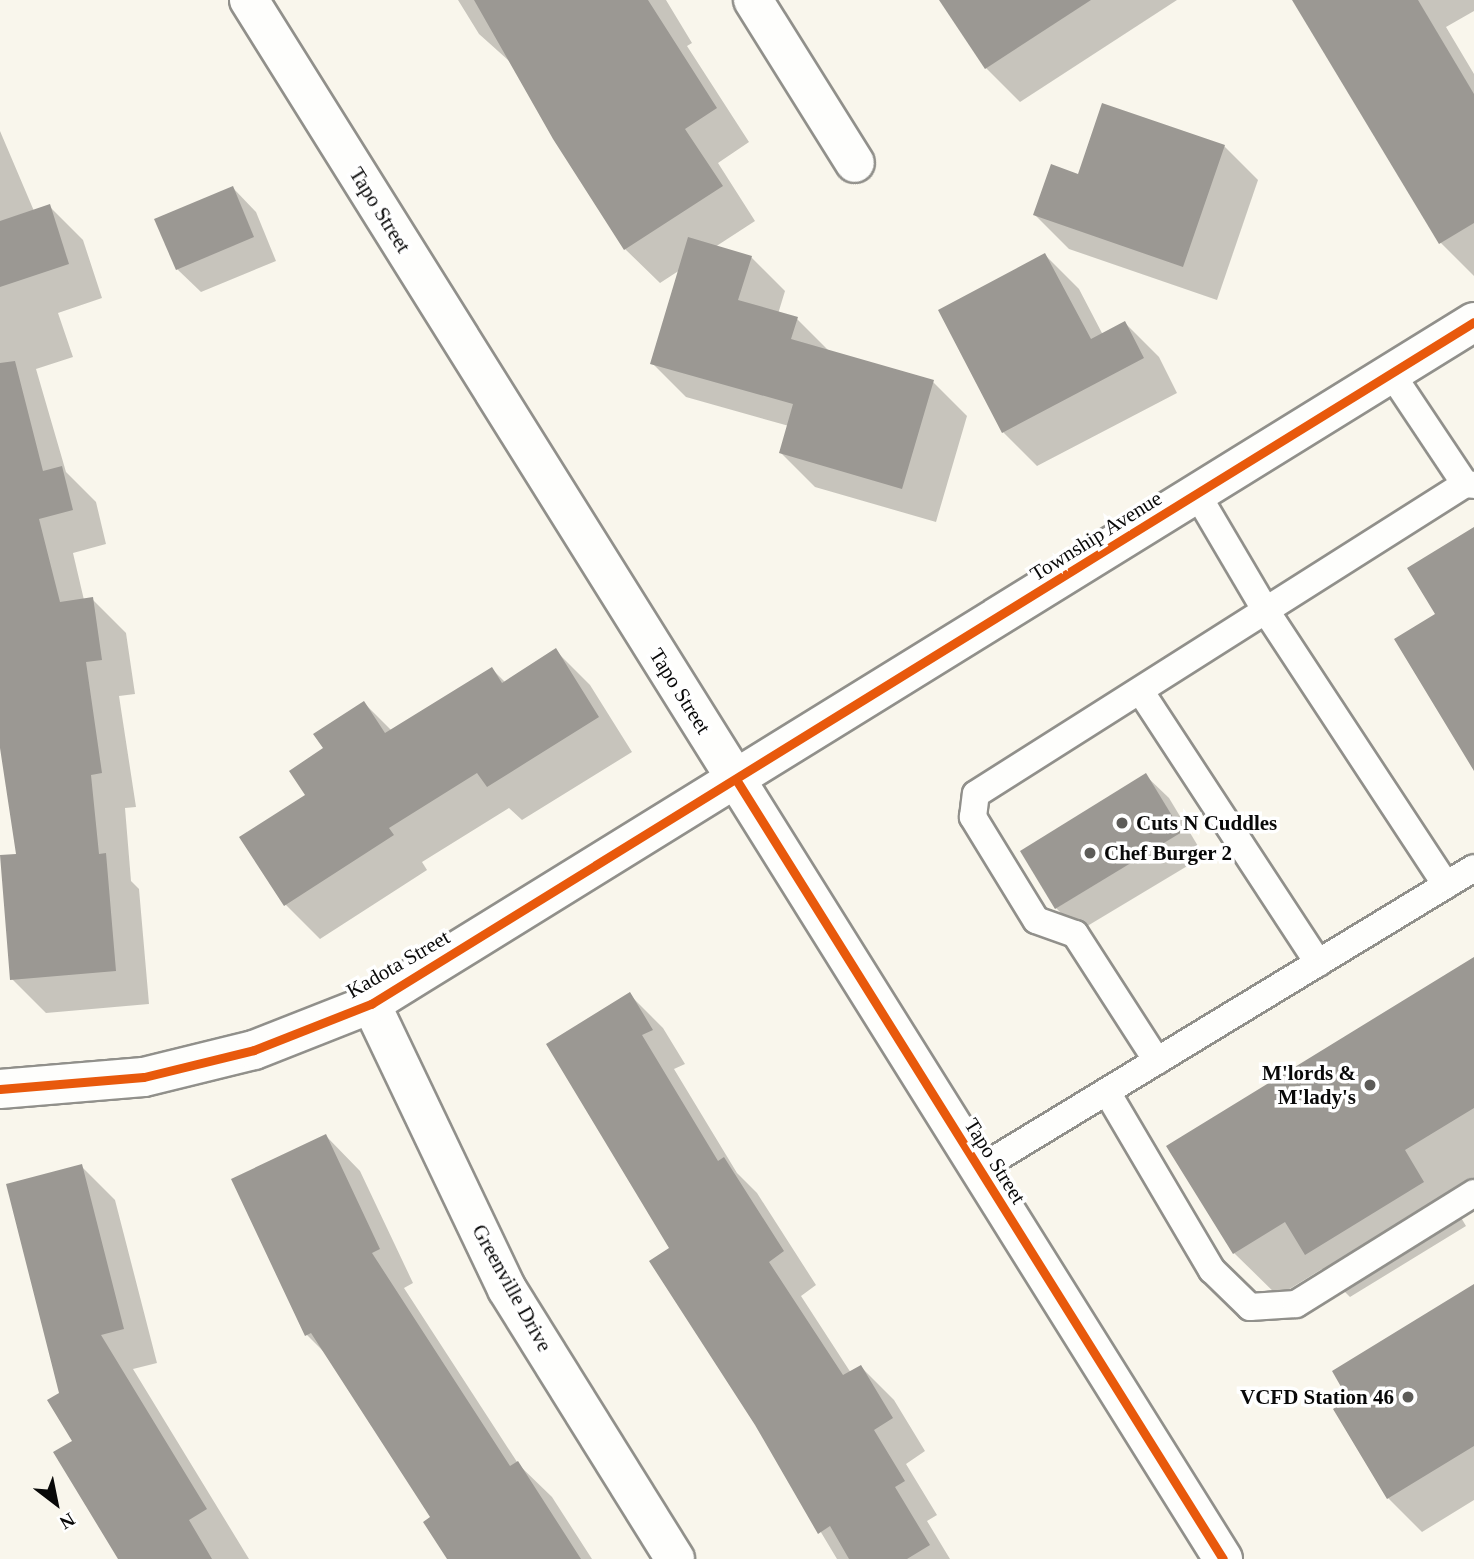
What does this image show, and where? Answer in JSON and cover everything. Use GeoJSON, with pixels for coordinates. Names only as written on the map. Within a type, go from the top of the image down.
{"type":"FeatureCollection","features":[{"type":"Feature","properties":{"kind":"street","name":"Tapo Street"},"geometry":{"type":"LineString","coordinates":[[249,0],[1223,1559]]}},
{"type":"Feature","properties":{"kind":"street"},"geometry":{"type":"LineString","coordinates":[[753,0],[855,163]]}},
{"type":"Feature","properties":{"kind":"street","name":"Township Avenue"},"geometry":{"type":"LineString","coordinates":[[737,781],[1474,322]]}},
{"type":"Feature","properties":{"kind":"street","name":"Kadota Street"},"geometry":{"type":"LineString","coordinates":[[0,1088],[144,1077],[254,1050],[371,1004],[737,781]]}},
{"type":"Feature","properties":{"kind":"street","name":"Greenville Drive"},"geometry":{"type":"LineString","coordinates":[[371,1004],[507,1289],[675,1559]]}},
{"type":"Feature","properties":{"kind":"lane"},"geometry":{"type":"LineString","coordinates":[[1157,1061],[1075,934],[1036,920],[973,817],[976,794],[1469,485],[1391,373]]}},
{"type":"Feature","properties":{"kind":"lane"},"geometry":{"type":"LineString","coordinates":[[1197,494],[1266,611],[1446,885]]}},
{"type":"Feature","properties":{"kind":"lane"},"geometry":{"type":"LineString","coordinates":[[1141,692],[1318,963]]}},
{"type":"Feature","properties":{"kind":"lane"},"geometry":{"type":"LineString","coordinates":[[979,1170],[1474,868]]}},
{"type":"Feature","properties":{"kind":"lane"},"geometry":{"type":"LineString","coordinates":[[1107,1092],[1212,1270],[1250,1307],[1296,1304],[1474,1193]]}},
{"type":"Feature","properties":{"kind":"building"},"geometry":{"type":"Polygon","coordinates":[[[474,0],[648,0],[717,108],[685,129],[723,186],[624,250],[553,139],[474,0]]]}},
{"type":"Feature","properties":{"kind":"building"},"geometry":{"type":"Polygon","coordinates":[[[939,0],[1091,0],[985,69],[939,0]]]}},
{"type":"Feature","properties":{"kind":"building"},"geometry":{"type":"Polygon","coordinates":[[[1292,0],[1418,0],[1474,94],[1474,223],[1439,244],[1292,0]]]}},
{"type":"Feature","properties":{"kind":"building"},"geometry":{"type":"Polygon","coordinates":[[[1102,103],[1225,145],[1183,267],[1033,215],[1051,164],[1078,174],[1102,103]]]}},
{"type":"Feature","properties":{"kind":"building"},"geometry":{"type":"Polygon","coordinates":[[[233,186],[254,237],[176,270],[154,219],[233,186]]]}},
{"type":"Feature","properties":{"kind":"building"},"geometry":{"type":"Polygon","coordinates":[[[50,204],[69,264],[0,287],[0,221],[50,204]]]}},
{"type":"Feature","properties":{"kind":"building"},"geometry":{"type":"Polygon","coordinates":[[[688,237],[752,256],[738,300],[798,317],[791,339],[934,380],[902,489],[779,453],[793,404],[650,364],[688,237]]]}},
{"type":"Feature","properties":{"kind":"building"},"geometry":{"type":"Polygon","coordinates":[[[1045,253],[1091,339],[1125,321],[1144,358],[1002,433],[938,310],[1045,253]]]}},
{"type":"Feature","properties":{"kind":"building"},"geometry":{"type":"Polygon","coordinates":[[[15,361],[43,471],[62,466],[73,510],[39,519],[60,602],[93,597],[102,660],[86,662],[102,773],[91,775],[99,854],[106,853],[116,971],[10,980],[0,855],[16,854],[0,748],[0,363],[15,361]]]}},
{"type":"Feature","properties":{"kind":"building"},"geometry":{"type":"Polygon","coordinates":[[[1474,527],[1474,771],[1394,639],[1435,614],[1407,568],[1474,527]]]}},
{"type":"Feature","properties":{"kind":"building"},"geometry":{"type":"Polygon","coordinates":[[[556,648],[599,717],[487,787],[477,773],[389,828],[394,835],[284,906],[239,837],[305,795],[289,771],[323,748],[313,734],[364,701],[385,733],[492,667],[502,683],[556,648]]]}},
{"type":"Feature","properties":{"kind":"building"},"geometry":{"type":"Polygon","coordinates":[[[1146,773],[1182,832],[1055,909],[1020,851],[1146,773]]]}},
{"type":"Feature","properties":{"kind":"building"},"geometry":{"type":"Polygon","coordinates":[[[1474,957],[1474,1108],[1405,1150],[1424,1182],[1305,1255],[1285,1222],[1233,1254],[1166,1146],[1474,957]]]}},
{"type":"Feature","properties":{"kind":"building"},"geometry":{"type":"Polygon","coordinates":[[[630,992],[653,1030],[642,1035],[718,1161],[724,1157],[784,1251],[769,1262],[843,1375],[861,1365],[893,1418],[874,1430],[905,1481],[895,1487],[930,1545],[907,1559],[849,1559],[830,1526],[818,1534],[755,1425],[649,1261],[669,1248],[546,1044],[630,992]]]}},
{"type":"Feature","properties":{"kind":"building"},"geometry":{"type":"Polygon","coordinates":[[[326,1134],[380,1249],[372,1253],[510,1466],[518,1461],[581,1559],[447,1559],[423,1522],[430,1517],[311,1333],[305,1336],[231,1179],[326,1134]]]}},
{"type":"Feature","properties":{"kind":"building"},"geometry":{"type":"Polygon","coordinates":[[[82,1164],[124,1329],[101,1335],[207,1509],[189,1520],[212,1559],[118,1559],[53,1452],[72,1441],[47,1400],[59,1393],[6,1184],[82,1164]]]}},
{"type":"Feature","properties":{"kind":"building"},"geometry":{"type":"Polygon","coordinates":[[[1474,1284],[1474,1446],[1387,1499],[1333,1409],[1348,1399],[1332,1371],[1474,1284]]]}},
{"type":"Feature","properties":{"kind":"cycle path"},"geometry":{"type":"LineString","coordinates":[[0,1089],[144,1077],[254,1050],[371,1004],[1474,322]]}},
{"type":"Feature","properties":{"kind":"cycle path"},"geometry":{"type":"LineString","coordinates":[[737,781],[1223,1559]]}},
{"type":"Feature","properties":{"kind":"place","name":"Cuts N Cuddles"},"geometry":{"type":"Point","coordinates":[1122,823]}},
{"type":"Feature","properties":{"kind":"place","name":"Chef Burger 2"},"geometry":{"type":"Point","coordinates":[1090,853]}},
{"type":"Feature","properties":{"kind":"place","name":"M'lords & M'lady's"},"geometry":{"type":"Point","coordinates":[1370,1085]}},
{"type":"Feature","properties":{"kind":"place","name":"VCFD Station 46"},"geometry":{"type":"Point","coordinates":[1408,1397]}}]}
